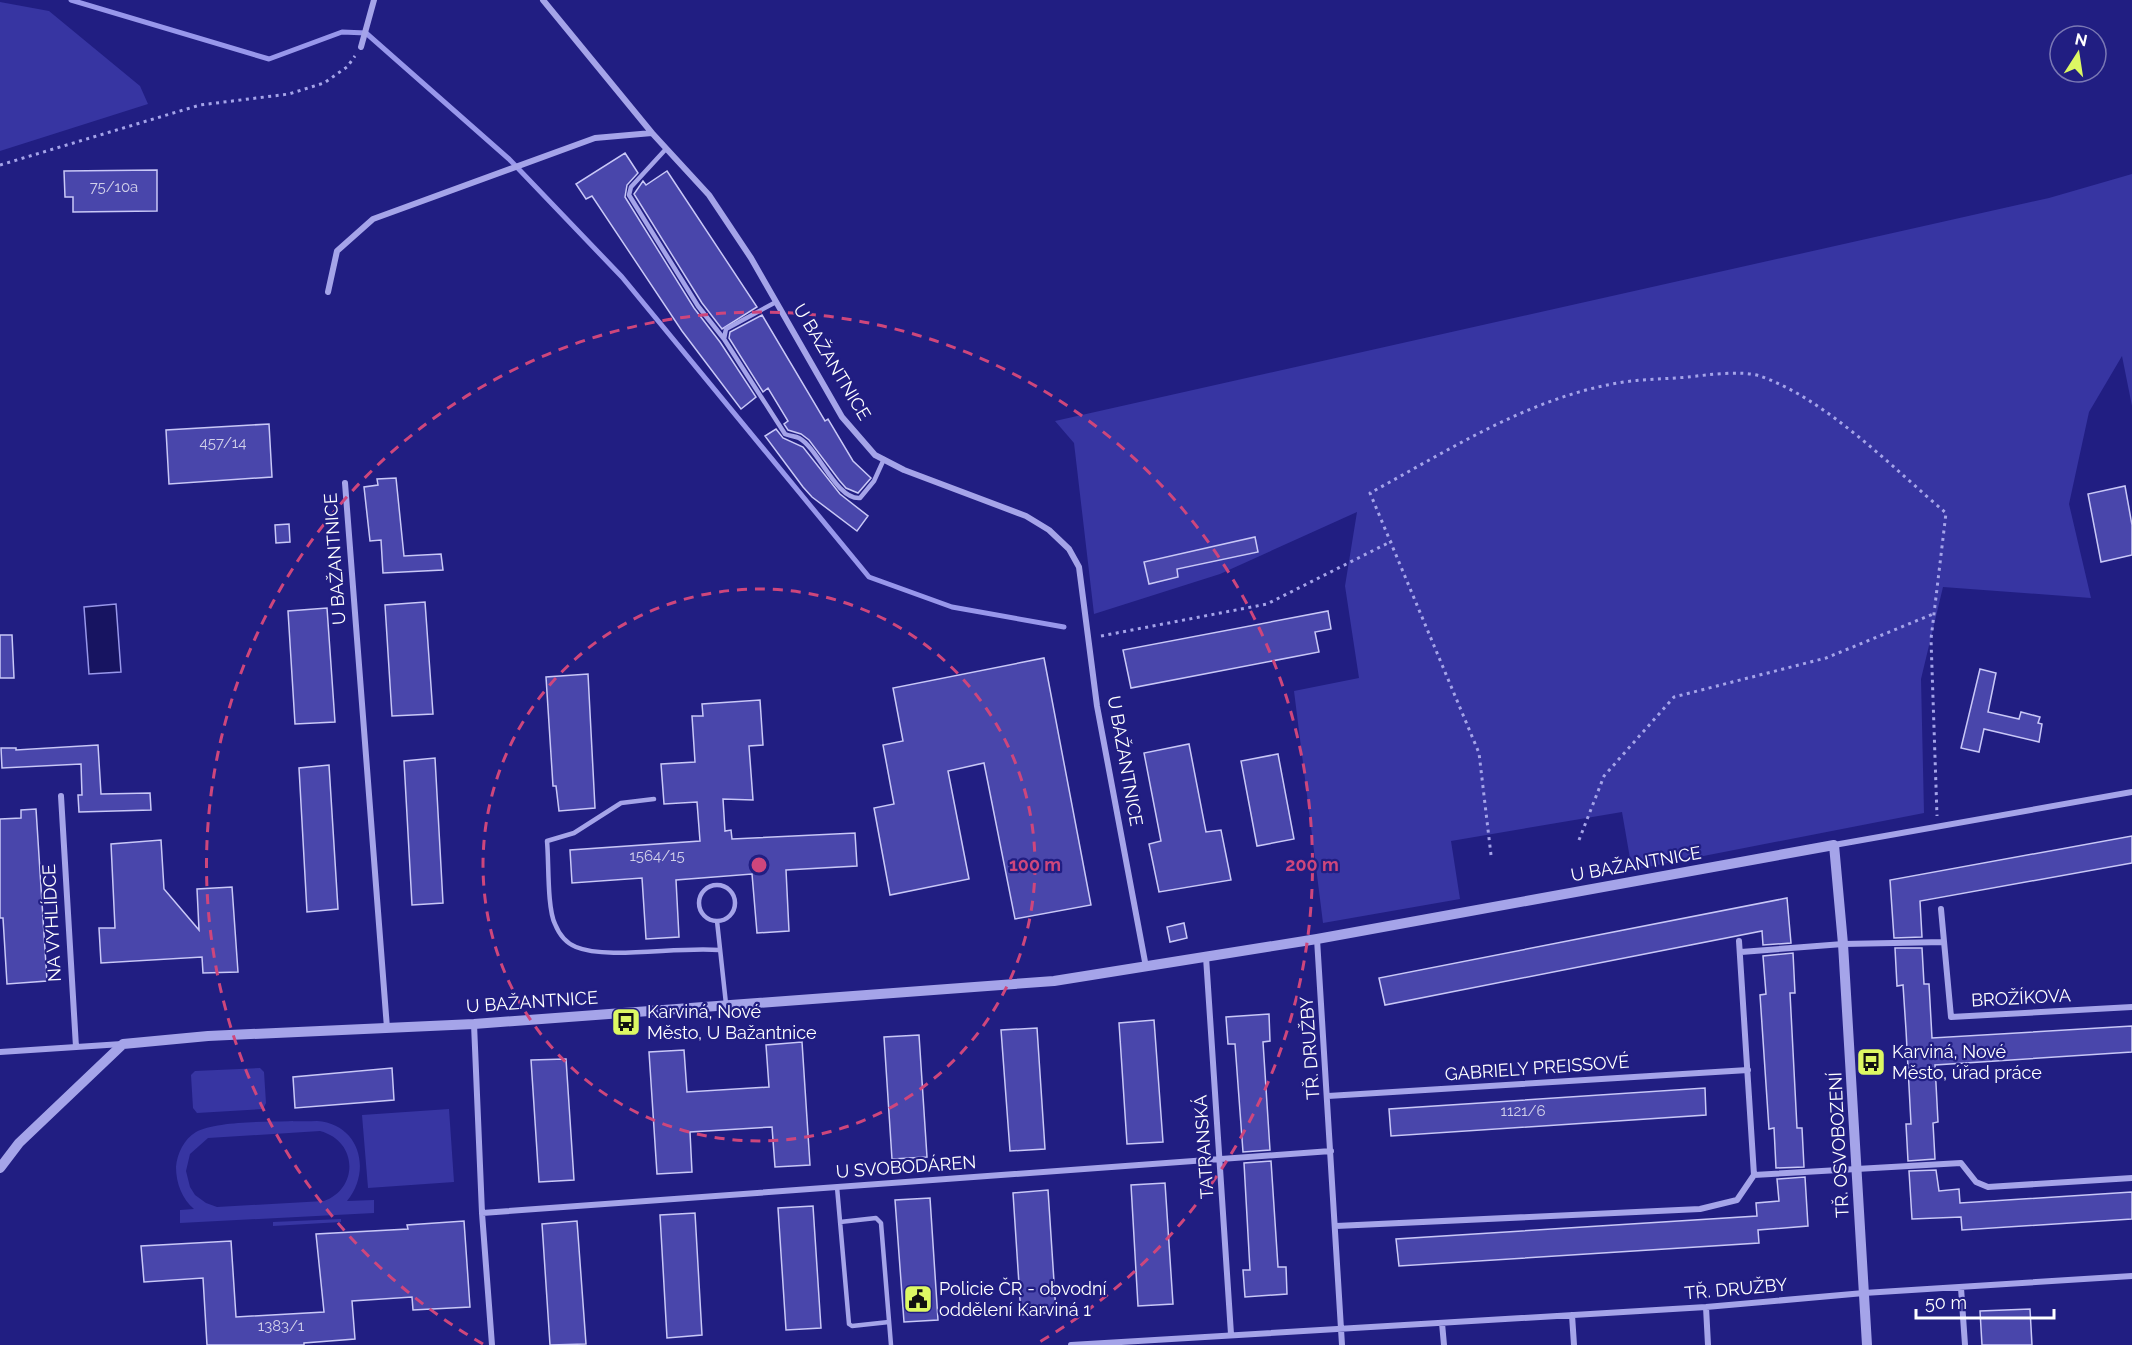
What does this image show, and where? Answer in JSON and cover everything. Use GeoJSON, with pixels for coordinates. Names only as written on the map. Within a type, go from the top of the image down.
{"type":"FeatureCollection","features":[{"type":"Feature","properties":{"kind":"street"},"geometry":{"type":"LineString","coordinates":[[362,47],[374,0]]}},
{"type":"Feature","properties":{"kind":"street","name":"U BAŽANTNICE"},"geometry":{"type":"LineString","coordinates":[[543,0],[651,134],[687,169],[709,195],[776,302],[842,417],[876,455],[904,470],[1026,516],[1049,530],[1069,549],[1078,567],[1087,639],[1146,967]]}},
{"type":"Feature","properties":{"kind":"street"},"geometry":{"type":"LineString","coordinates":[[328,292],[336,251],[374,219],[595,138],[651,134]]}},
{"type":"Feature","properties":{"kind":"street","name":"U BAŽANTNICE"},"geometry":{"type":"LineString","coordinates":[[345,483],[387,1028]]}},
{"type":"Feature","properties":{"kind":"street","name":"U BAŽANTNICE"},"geometry":{"type":"LineString","coordinates":[[123,1044],[208,1036],[474,1024],[1054,981],[1317,939],[2132,792]]}},
{"type":"Feature","properties":{"kind":"street","name":"NA VYHLÍDCE"},"geometry":{"type":"LineString","coordinates":[[61,796],[76,1047]]}},
{"type":"Feature","properties":{"kind":"street","name":"TŘ. OSVOBOZENÍ"},"geometry":{"type":"LineString","coordinates":[[1834,844],[1858,1168],[1867,1345]]}},
{"type":"Feature","properties":{"kind":"street","name":"BROŽÍKOVA"},"geometry":{"type":"LineString","coordinates":[[1941,909],[1951,1017],[2132,1007]]}},
{"type":"Feature","properties":{"kind":"street","name":"TŘ. DRUŽBY"},"geometry":{"type":"LineString","coordinates":[[1317,939],[1342,1345]]}},
{"type":"Feature","properties":{"kind":"street"},"geometry":{"type":"LineString","coordinates":[[1336,1227],[1700,1209],[1737,1200],[1754,1175],[1739,941]]}},
{"type":"Feature","properties":{"kind":"street"},"geometry":{"type":"LineString","coordinates":[[1741,952],[1843,944],[1944,942]]}},
{"type":"Feature","properties":{"kind":"street","name":"TATRANSKÁ"},"geometry":{"type":"LineString","coordinates":[[1206,957],[1231,1334]]}},
{"type":"Feature","properties":{"kind":"street"},"geometry":{"type":"LineString","coordinates":[[474,1024],[482,1213],[492,1345]]}},
{"type":"Feature","properties":{"kind":"street"},"geometry":{"type":"LineString","coordinates":[[0,1052],[123,1044]]}},
{"type":"Feature","properties":{"kind":"street"},"geometry":{"type":"LineString","coordinates":[[0,1168],[20,1143],[123,1044]]}},
{"type":"Feature","properties":{"kind":"street","name":"GABRIELY PREISSOVÉ"},"geometry":{"type":"LineString","coordinates":[[1328,1096],[1748,1070]]}},
{"type":"Feature","properties":{"kind":"street","name":"U SVOBODÁREN"},"geometry":{"type":"LineString","coordinates":[[482,1213],[1331,1151]]}},
{"type":"Feature","properties":{"kind":"street"},"geometry":{"type":"LineString","coordinates":[[1754,1175],[1961,1163],[1976,1182],[1988,1187],[2132,1178]]}},
{"type":"Feature","properties":{"kind":"street","name":"TŘ. DRUŽBY"},"geometry":{"type":"LineString","coordinates":[[1071,1345],[1706,1307],[1864,1293],[2132,1276]]}},
{"type":"Feature","properties":{"kind":"street"},"geometry":{"type":"LineString","coordinates":[[1962,1288],[1965,1345]]}},
{"type":"Feature","properties":{"kind":"street"},"geometry":{"type":"LineString","coordinates":[[1706,1307],[1708,1345]]}},
{"type":"Feature","properties":{"kind":"street"},"geometry":{"type":"LineString","coordinates":[[1572,1315],[1574,1345]]}},
{"type":"Feature","properties":{"kind":"street"},"geometry":{"type":"LineString","coordinates":[[1442,1323],[1444,1345]]}},
{"type":"Feature","properties":{"kind":"lane"},"geometry":{"type":"LineString","coordinates":[[665,150],[631,187],[629,195],[698,306],[724,339],[785,434],[799,438],[840,489],[855,498],[860,498],[874,481],[884,459]]}},
{"type":"Feature","properties":{"kind":"lane"},"geometry":{"type":"LineString","coordinates":[[724,339],[726,329],[776,302]]}},
{"type":"Feature","properties":{"kind":"lane"},"geometry":{"type":"LineString","coordinates":[[654,799],[621,803],[574,833],[547,841],[553,922],[562,937],[575,947],[597,953],[695,948],[719,950]]}},
{"type":"Feature","properties":{"kind":"lane"},"geometry":{"type":"LineString","coordinates":[[717,885],[727,888],[735,903],[732,914],[717,921],[705,916],[699,906],[705,889],[717,885]]}},
{"type":"Feature","properties":{"kind":"lane"},"geometry":{"type":"LineString","coordinates":[[717,921],[726,1004]]}},
{"type":"Feature","properties":{"kind":"lane"},"geometry":{"type":"LineString","coordinates":[[837,1187],[849,1324],[852,1326],[889,1322]]}},
{"type":"Feature","properties":{"kind":"lane"},"geometry":{"type":"LineString","coordinates":[[840,1222],[880,1219],[891,1345]]}},
{"type":"Feature","properties":{"kind":"path"},"geometry":{"type":"LineString","coordinates":[[0,165],[200,105],[289,94],[315,86],[347,67],[362,47]]}},
{"type":"Feature","properties":{"kind":"path"},"geometry":{"type":"LineString","coordinates":[[1491,855],[1479,753],[1370,493],[1509,418],[1570,395],[1623,382],[1717,374],[1758,375],[1799,394],[1831,417],[1946,513],[1931,639],[1937,826]]}},
{"type":"Feature","properties":{"kind":"path"},"geometry":{"type":"LineString","coordinates":[[1087,639],[1267,604],[1392,541]]}},
{"type":"Feature","properties":{"kind":"path"},"geometry":{"type":"LineString","coordinates":[[1580,840],[1604,776],[1674,697],[1826,658],[1934,614]]}},
{"type":"Feature","properties":{"kind":"shaded area"},"geometry":{"type":"Polygon","coordinates":[[[0,2],[49,11],[140,86],[148,104],[0,151],[0,2]]]}},
{"type":"Feature","properties":{"kind":"shaded area"},"geometry":{"type":"Polygon","coordinates":[[[2132,174],[2132,406],[2122,356],[2089,412],[2069,504],[2091,598],[1943,587],[1921,679],[1924,813],[1632,870],[1622,812],[1451,841],[1460,899],[1323,923],[1294,691],[1359,678],[1345,586],[1357,512],[1220,574],[1094,614],[1074,443],[1055,421],[2049,198],[2132,174]]]}},
{"type":"Feature","properties":{"kind":"shaded area"},"geometry":{"type":"Polygon","coordinates":[[[116,604],[121,672],[89,674],[84,607],[116,604]]]}},
{"type":"Feature","properties":{"kind":"shaded area"},"geometry":{"type":"Polygon","coordinates":[[[260,1068],[264,1072],[266,1103],[263,1109],[197,1113],[193,1108],[191,1075],[195,1071],[260,1068]]]}},
{"type":"Feature","properties":{"kind":"shaded area"},"geometry":{"type":"Polygon","coordinates":[[[449,1109],[454,1182],[368,1188],[362,1115],[449,1109]]]}},
{"type":"Feature","properties":{"kind":"shaded area"},"geometry":{"type":"Polygon","coordinates":[[[317,1121],[332,1124],[352,1140],[358,1151],[359,1176],[355,1189],[347,1201],[374,1200],[374,1213],[180,1223],[180,1210],[194,1209],[180,1190],[176,1167],[182,1147],[196,1132],[221,1125],[317,1121]],[[320,1131],[208,1138],[190,1154],[186,1171],[190,1187],[195,1195],[217,1207],[324,1201],[335,1195],[348,1176],[347,1154],[342,1144],[333,1136],[320,1131]]]}},
{"type":"Feature","properties":{"kind":"shaded area"},"geometry":{"type":"Polygon","coordinates":[[[341,1219],[341,1222],[273,1226],[273,1222],[341,1219]]]}},
{"type":"Feature","properties":{"kind":"building"},"geometry":{"type":"Polygon","coordinates":[[[625,153],[638,173],[627,185],[625,197],[694,308],[720,342],[756,397],[741,409],[682,331],[592,196],[586,199],[576,184],[625,153]]]}},
{"type":"Feature","properties":{"kind":"building"},"geometry":{"type":"Polygon","coordinates":[[[157,170],[157,211],[73,212],[73,197],[65,197],[64,171],[157,170]]]}},
{"type":"Feature","properties":{"kind":"building"},"geometry":{"type":"Polygon","coordinates":[[[667,171],[757,307],[722,329],[702,303],[634,194],[643,181],[646,185],[667,171]]]}},
{"type":"Feature","properties":{"kind":"building"},"geometry":{"type":"Polygon","coordinates":[[[762,315],[825,421],[828,419],[853,461],[871,478],[858,493],[846,488],[809,440],[801,434],[788,430],[784,424],[788,421],[768,388],[763,392],[729,338],[730,332],[762,315]]]}},
{"type":"Feature","properties":{"kind":"building"},"geometry":{"type":"Polygon","coordinates":[[[269,424],[272,477],[169,484],[166,430],[269,424]]]}},
{"type":"Feature","properties":{"kind":"building"},"geometry":{"type":"Polygon","coordinates":[[[776,429],[783,438],[803,447],[840,494],[868,516],[857,531],[812,497],[803,487],[765,436],[776,429]]]}},
{"type":"Feature","properties":{"kind":"building"},"geometry":{"type":"Polygon","coordinates":[[[396,478],[404,556],[441,554],[443,570],[383,573],[381,540],[370,541],[364,487],[378,485],[377,479],[396,478]]]}},
{"type":"Feature","properties":{"kind":"building"},"geometry":{"type":"Polygon","coordinates":[[[2125,486],[2132,525],[2132,555],[2101,562],[2088,494],[2125,486]]]}},
{"type":"Feature","properties":{"kind":"building"},"geometry":{"type":"Polygon","coordinates":[[[289,524],[290,542],[276,543],[275,525],[289,524]]]}},
{"type":"Feature","properties":{"kind":"building"},"geometry":{"type":"Polygon","coordinates":[[[1255,537],[1258,552],[1177,569],[1178,577],[1149,584],[1144,562],[1255,537]]]}},
{"type":"Feature","properties":{"kind":"building"},"geometry":{"type":"Polygon","coordinates":[[[425,602],[433,714],[392,716],[385,605],[425,602]]]}},
{"type":"Feature","properties":{"kind":"building"},"geometry":{"type":"Polygon","coordinates":[[[327,608],[335,722],[295,724],[288,611],[327,608]]]}},
{"type":"Feature","properties":{"kind":"building"},"geometry":{"type":"Polygon","coordinates":[[[1328,611],[1331,629],[1315,632],[1319,652],[1131,688],[1123,650],[1328,611]]]}},
{"type":"Feature","properties":{"kind":"building"},"geometry":{"type":"Polygon","coordinates":[[[0,635],[12,635],[14,678],[0,678],[0,635]]]}},
{"type":"Feature","properties":{"kind":"building"},"geometry":{"type":"Polygon","coordinates":[[[1044,658],[1091,905],[1015,919],[984,763],[948,771],[969,879],[890,895],[874,808],[894,804],[883,745],[903,741],[893,688],[1044,658]]]}},
{"type":"Feature","properties":{"kind":"building"},"geometry":{"type":"Polygon","coordinates":[[[1980,669],[1996,673],[1988,712],[2019,719],[2021,712],[2040,717],[2038,723],[2042,724],[2039,742],[1984,729],[1979,752],[1961,748],[1980,669]]]}},
{"type":"Feature","properties":{"kind":"building"},"geometry":{"type":"Polygon","coordinates":[[[588,674],[595,808],[559,811],[556,786],[553,786],[546,677],[588,674]]]}},
{"type":"Feature","properties":{"kind":"building"},"geometry":{"type":"Polygon","coordinates":[[[760,700],[763,745],[749,746],[753,800],[723,799],[725,831],[731,830],[732,839],[855,833],[857,866],[786,870],[789,931],[757,933],[752,874],[676,880],[679,937],[646,939],[642,878],[572,883],[570,850],[700,841],[697,802],[664,804],[661,764],[695,762],[692,716],[703,716],[702,704],[760,700]]]}},
{"type":"Feature","properties":{"kind":"building"},"geometry":{"type":"Polygon","coordinates":[[[1189,744],[1206,832],[1221,830],[1231,880],[1159,892],[1149,844],[1161,841],[1144,753],[1189,744]]]}},
{"type":"Feature","properties":{"kind":"building"},"geometry":{"type":"Polygon","coordinates":[[[98,745],[101,794],[150,793],[151,810],[79,812],[78,795],[82,795],[81,764],[2,768],[1,748],[16,748],[16,750],[98,745]]]}},
{"type":"Feature","properties":{"kind":"building"},"geometry":{"type":"Polygon","coordinates":[[[1278,754],[1294,839],[1257,846],[1241,761],[1278,754]]]}},
{"type":"Feature","properties":{"kind":"building"},"geometry":{"type":"Polygon","coordinates":[[[435,758],[443,903],[412,905],[404,761],[435,758]]]}},
{"type":"Feature","properties":{"kind":"building"},"geometry":{"type":"Polygon","coordinates":[[[329,765],[338,909],[307,912],[299,768],[329,765]]]}},
{"type":"Feature","properties":{"kind":"building"},"geometry":{"type":"Polygon","coordinates":[[[36,809],[47,981],[7,984],[3,918],[0,918],[0,819],[21,818],[21,810],[36,809]]]}},
{"type":"Feature","properties":{"kind":"building"},"geometry":{"type":"Polygon","coordinates":[[[2132,836],[2132,863],[1920,901],[1922,937],[1894,938],[1890,880],[2132,836]]]}},
{"type":"Feature","properties":{"kind":"building"},"geometry":{"type":"Polygon","coordinates":[[[161,840],[164,889],[199,930],[197,889],[232,887],[238,972],[203,973],[202,957],[101,963],[99,928],[115,928],[111,844],[161,840]]]}},
{"type":"Feature","properties":{"kind":"building"},"geometry":{"type":"Polygon","coordinates":[[[1787,898],[1791,943],[1763,945],[1762,931],[1385,1005],[1379,978],[1787,898]]]}},
{"type":"Feature","properties":{"kind":"building"},"geometry":{"type":"Polygon","coordinates":[[[1184,923],[1187,938],[1170,942],[1167,927],[1184,923]]]}},
{"type":"Feature","properties":{"kind":"building"},"geometry":{"type":"Polygon","coordinates":[[[1895,948],[1922,948],[1924,984],[1929,984],[1932,1038],[2132,1026],[2132,1052],[1935,1065],[1938,1122],[1933,1123],[1935,1159],[1908,1161],[1906,1124],[1911,1124],[1906,1030],[1903,985],[1897,986],[1895,948]]]}},
{"type":"Feature","properties":{"kind":"building"},"geometry":{"type":"Polygon","coordinates":[[[1793,953],[1795,993],[1790,993],[1797,1128],[1802,1128],[1804,1167],[1776,1168],[1774,1128],[1769,1129],[1760,995],[1766,994],[1763,956],[1793,953]]]}},
{"type":"Feature","properties":{"kind":"building"},"geometry":{"type":"Polygon","coordinates":[[[1269,1014],[1270,1041],[1263,1042],[1270,1150],[1243,1152],[1235,1044],[1228,1044],[1226,1017],[1269,1014]]]}},
{"type":"Feature","properties":{"kind":"building"},"geometry":{"type":"Polygon","coordinates":[[[1154,1020],[1163,1142],[1127,1144],[1119,1023],[1154,1020]]]}},
{"type":"Feature","properties":{"kind":"building"},"geometry":{"type":"Polygon","coordinates":[[[1037,1028],[1045,1149],[1010,1151],[1001,1030],[1037,1028]]]}},
{"type":"Feature","properties":{"kind":"building"},"geometry":{"type":"Polygon","coordinates":[[[919,1035],[927,1157],[892,1159],[884,1037],[919,1035]]]}},
{"type":"Feature","properties":{"kind":"building"},"geometry":{"type":"Polygon","coordinates":[[[802,1042],[810,1165],[775,1167],[772,1127],[690,1132],[692,1172],[657,1174],[649,1052],[684,1050],[687,1092],[769,1087],[766,1045],[802,1042]]]}},
{"type":"Feature","properties":{"kind":"building"},"geometry":{"type":"Polygon","coordinates":[[[566,1059],[574,1180],[539,1182],[531,1060],[566,1059]]]}},
{"type":"Feature","properties":{"kind":"building"},"geometry":{"type":"Polygon","coordinates":[[[392,1068],[394,1100],[295,1108],[293,1077],[392,1068]]]}},
{"type":"Feature","properties":{"kind":"building"},"geometry":{"type":"Polygon","coordinates":[[[1705,1088],[1706,1115],[1391,1136],[1389,1109],[1705,1088]]]}},
{"type":"Feature","properties":{"kind":"building"},"geometry":{"type":"Polygon","coordinates":[[[1271,1161],[1278,1267],[1286,1267],[1287,1294],[1245,1297],[1243,1270],[1250,1270],[1244,1163],[1271,1161]]]}},
{"type":"Feature","properties":{"kind":"building"},"geometry":{"type":"Polygon","coordinates":[[[1936,1170],[1939,1191],[1959,1189],[1960,1203],[2132,1192],[2132,1219],[1962,1230],[1961,1217],[1912,1219],[1909,1171],[1936,1170]]]}},
{"type":"Feature","properties":{"kind":"building"},"geometry":{"type":"Polygon","coordinates":[[[1805,1177],[1808,1226],[1758,1230],[1759,1243],[1399,1266],[1396,1239],[1757,1216],[1756,1203],[1779,1201],[1777,1179],[1805,1177]]]}},
{"type":"Feature","properties":{"kind":"building"},"geometry":{"type":"Polygon","coordinates":[[[1165,1183],[1173,1304],[1138,1306],[1131,1185],[1165,1183]]]}},
{"type":"Feature","properties":{"kind":"building"},"geometry":{"type":"Polygon","coordinates":[[[1048,1190],[1056,1312],[1021,1315],[1013,1193],[1048,1190]]]}},
{"type":"Feature","properties":{"kind":"building"},"geometry":{"type":"Polygon","coordinates":[[[930,1198],[938,1320],[904,1322],[895,1200],[930,1198]]]}},
{"type":"Feature","properties":{"kind":"building"},"geometry":{"type":"Polygon","coordinates":[[[813,1206],[821,1328],[786,1330],[778,1208],[813,1206]]]}},
{"type":"Feature","properties":{"kind":"building"},"geometry":{"type":"Polygon","coordinates":[[[695,1213],[702,1335],[667,1338],[660,1215],[695,1213]]]}},
{"type":"Feature","properties":{"kind":"building"},"geometry":{"type":"Polygon","coordinates":[[[464,1221],[470,1307],[413,1310],[412,1297],[352,1301],[355,1339],[304,1343],[304,1345],[207,1345],[203,1278],[144,1282],[141,1246],[231,1241],[236,1317],[324,1312],[316,1234],[408,1229],[407,1225],[464,1221]]]}},
{"type":"Feature","properties":{"kind":"building"},"geometry":{"type":"Polygon","coordinates":[[[577,1221],[586,1344],[550,1345],[542,1224],[577,1221]]]}},
{"type":"Feature","properties":{"kind":"building"},"geometry":{"type":"Polygon","coordinates":[[[2030,1309],[2032,1345],[1982,1345],[1980,1311],[2030,1309]]]}},
{"type":"Feature","properties":{"kind":"waterway"},"geometry":{"type":"LineString","coordinates":[[71,0],[269,59],[342,32],[366,33],[509,159],[622,277],[869,577],[952,607],[1064,627]]}},
{"type":"Feature","properties":{"kind":"place","name":"Karviná, Nové Město, U Bažantnice"},"geometry":{"type":"Point","coordinates":[626,1022]}},
{"type":"Feature","properties":{"kind":"place","name":"Karviná, Nové Město, úřad práce"},"geometry":{"type":"Point","coordinates":[1871,1062]}},
{"type":"Feature","properties":{"kind":"place","name":"Policie ČR - obvodní oddělení Karviná 1"},"geometry":{"type":"Point","coordinates":[918,1299]}}]}
